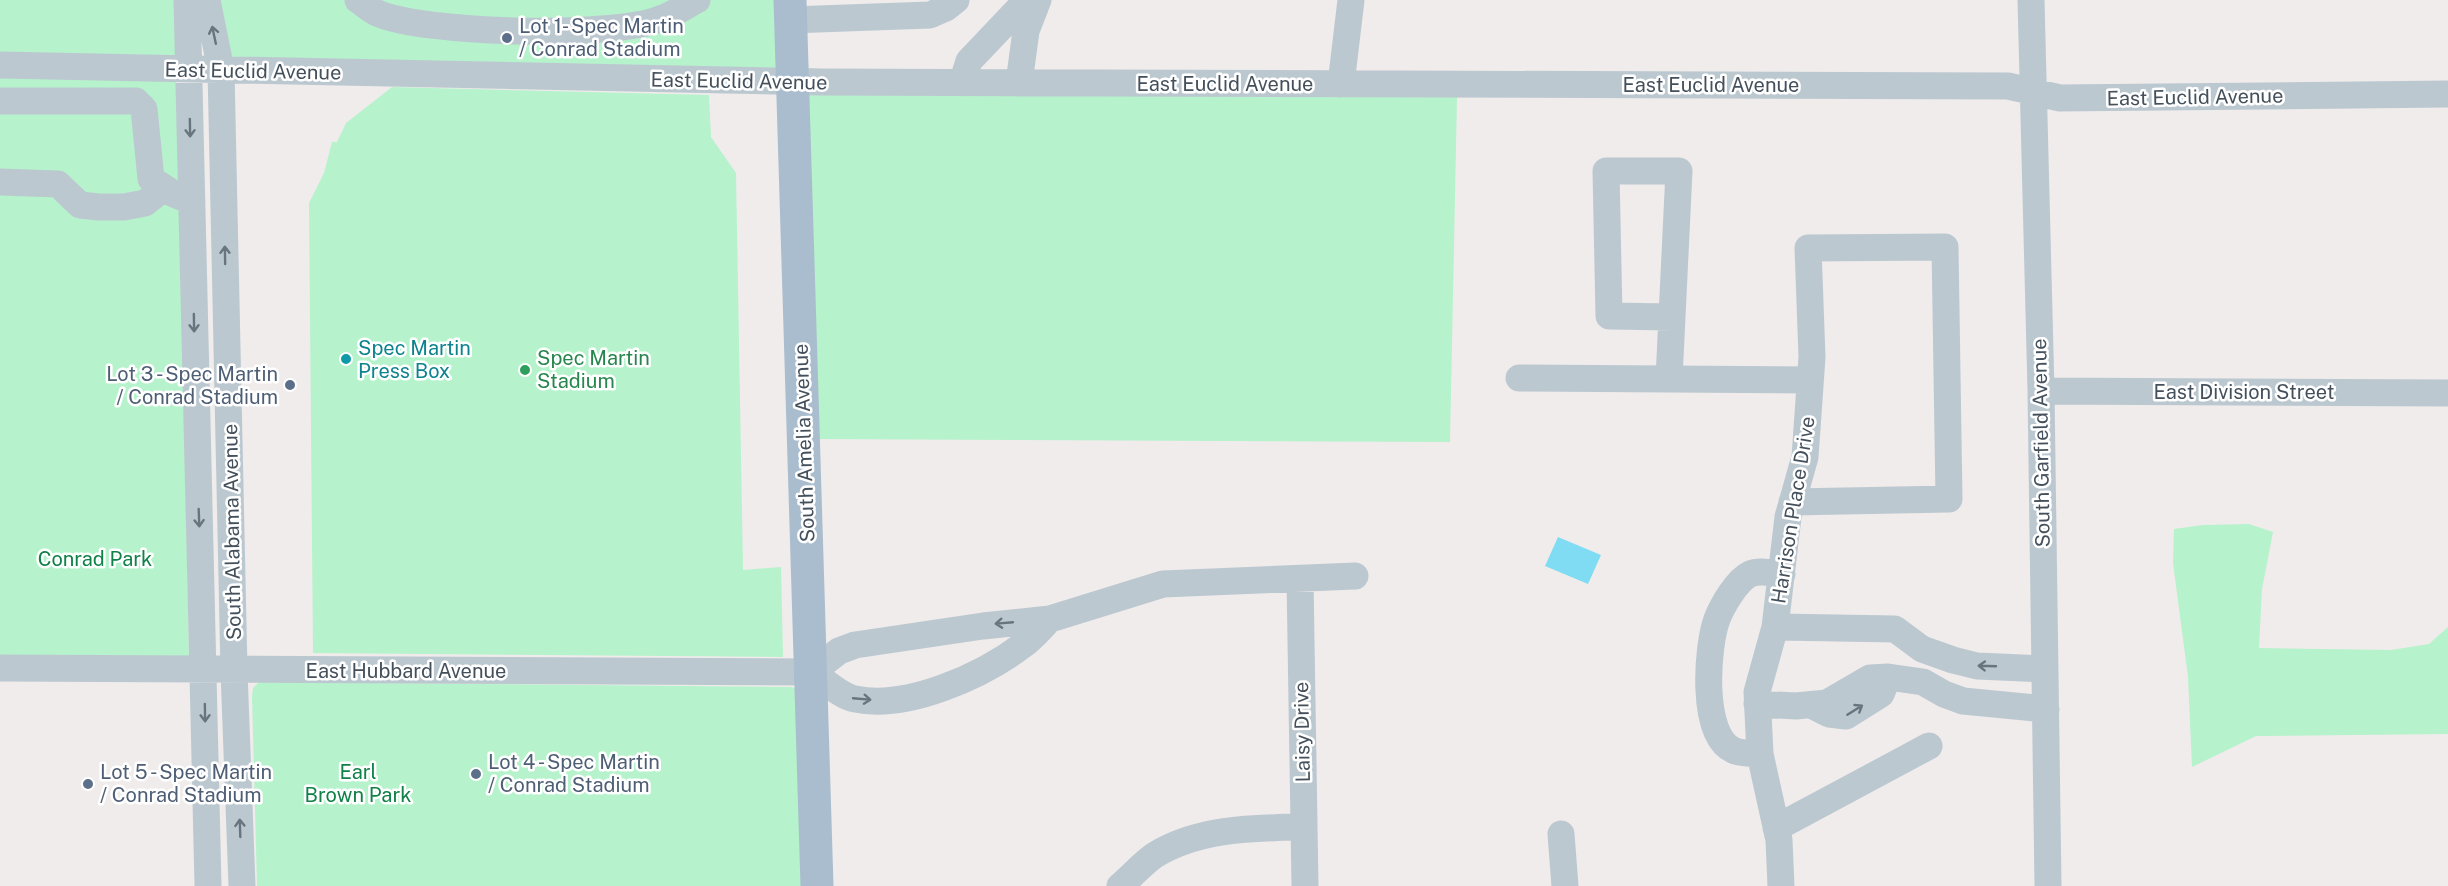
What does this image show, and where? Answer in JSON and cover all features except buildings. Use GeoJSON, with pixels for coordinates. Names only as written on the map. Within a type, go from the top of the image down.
{"type":"FeatureCollection","features":[{"type":"Feature","properties":{"kind":"main road","name":"South Amelia Avenue"},"geometry":{"type":"LineString","coordinates":[[790,10],[817,886]]}},
{"type":"Feature","properties":{"kind":"street","name":"South Alabama Avenue"},"geometry":{"type":"LineString","coordinates":[[187,0],[208,886]]}},
{"type":"Feature","properties":{"kind":"street","name":"South Alabama Avenue"},"geometry":{"type":"LineString","coordinates":[[207,0],[221,70],[234,671],[242,886]]}},
{"type":"Feature","properties":{"kind":"street"},"geometry":{"type":"LineString","coordinates":[[358,0],[377,13],[416,23],[528,31],[598,30],[659,20],[697,0]]}},
{"type":"Feature","properties":{"kind":"street"},"geometry":{"type":"LineString","coordinates":[[790,10],[930,15],[946,8],[956,0]]}},
{"type":"Feature","properties":{"kind":"street"},"geometry":{"type":"LineString","coordinates":[[962,83],[969,61],[1027,0]]}},
{"type":"Feature","properties":{"kind":"street"},"geometry":{"type":"LineString","coordinates":[[1019,83],[1026,31],[1038,0]]}},
{"type":"Feature","properties":{"kind":"street"},"geometry":{"type":"LineString","coordinates":[[1341,84],[1351,0]]}},
{"type":"Feature","properties":{"kind":"street","name":"South Garfield Avenue"},"geometry":{"type":"LineString","coordinates":[[2031,0],[2041,392],[2048,886]]}},
{"type":"Feature","properties":{"kind":"street","name":"East Euclid Avenue"},"geometry":{"type":"LineString","coordinates":[[0,65],[791,82],[2008,86],[2060,98],[2448,94]]}},
{"type":"Feature","properties":{"kind":"street"},"geometry":{"type":"LineString","coordinates":[[0,101],[136,101],[144,109],[151,179],[191,201]]}},
{"type":"Feature","properties":{"kind":"street"},"geometry":{"type":"LineString","coordinates":[[1669,379],[1672,317],[1679,171],[1606,171],[1609,316],[1672,317]]}},
{"type":"Feature","properties":{"kind":"street"},"geometry":{"type":"LineString","coordinates":[[0,182],[58,184],[80,205],[99,207],[124,207],[145,203],[164,188]]}},
{"type":"Feature","properties":{"kind":"street","name":"Harrison Place Drive"},"geometry":{"type":"LineString","coordinates":[[1779,885],[1776,828],[1760,754],[1757,692],[1775,627],[1788,517],[1792,502],[1805,457],[1810,380],[1808,248],[1945,247],[1949,499],[1792,502]]}},
{"type":"Feature","properties":{"kind":"street"},"geometry":{"type":"LineString","coordinates":[[1519,378],[1810,380]]}},
{"type":"Feature","properties":{"kind":"street","name":"East Division Street"},"geometry":{"type":"LineString","coordinates":[[2041,392],[2448,393]]}},
{"type":"Feature","properties":{"kind":"street"},"geometry":{"type":"LineString","coordinates":[[1760,754],[1732,750],[1719,736],[1710,709],[1708,664],[1717,618],[1743,578],[1753,573],[1782,574]]}},
{"type":"Feature","properties":{"kind":"street"},"geometry":{"type":"LineString","coordinates":[[1050,619],[1025,644],[998,662],[964,680],[929,692],[884,700],[853,699],[812,672],[839,651],[855,645],[983,626],[1050,619],[1163,584],[1355,576]]}},
{"type":"Feature","properties":{"kind":"street","name":"Laisy Drive"},"geometry":{"type":"LineString","coordinates":[[1300,579],[1305,886]]}},
{"type":"Feature","properties":{"kind":"street","name":"Harrison Place Drive"},"geometry":{"type":"LineString","coordinates":[[1775,627],[1895,629],[1922,649],[1953,660],[1977,666],[2045,669]]}},
{"type":"Feature","properties":{"kind":"street","name":"East Hubbard Avenue"},"geometry":{"type":"LineString","coordinates":[[0,668],[234,671],[812,672]]}},
{"type":"Feature","properties":{"kind":"street"},"geometry":{"type":"LineString","coordinates":[[1757,704],[1827,703],[1870,678],[1888,677],[1923,682],[1944,694],[1963,700],[2046,709]]}},
{"type":"Feature","properties":{"kind":"street"},"geometry":{"type":"LineString","coordinates":[[1776,828],[1929,746]]}},
{"type":"Feature","properties":{"kind":"street"},"geometry":{"type":"LineString","coordinates":[[1120,886],[1153,856],[1181,842],[1247,828],[1303,827]]}},
{"type":"Feature","properties":{"kind":"street"},"geometry":{"type":"LineString","coordinates":[[1561,834],[1564,886]]}},
{"type":"Feature","properties":{"kind":"green space"},"geometry":{"type":"Polygon","coordinates":[[[0,0],[176,0],[178,57],[0,54],[0,0]]]}},
{"type":"Feature","properties":{"kind":"green space","name":"Lot 1- Spec Martin / Conrad Stadium"},"geometry":{"type":"Polygon","coordinates":[[[218,0],[780,0],[781,70],[230,58],[218,0]]]}},
{"type":"Feature","properties":{"kind":"green space","name":"Conrad Park"},"geometry":{"type":"Polygon","coordinates":[[[0,71],[173,77],[178,87],[189,657],[0,657],[0,71]]]}},
{"type":"Feature","properties":{"kind":"green space","name":"Spec Martin Stadium"},"geometry":{"type":"Polygon","coordinates":[[[392,87],[709,95],[711,137],[736,173],[743,570],[781,567],[783,657],[313,653],[309,203],[324,173],[332,142],[337,142],[346,123],[392,87]]]}},
{"type":"Feature","properties":{"kind":"green space"},"geometry":{"type":"Polygon","coordinates":[[[802,94],[1457,97],[1450,442],[814,439],[802,94]]]}},
{"type":"Feature","properties":{"kind":"green space"},"geometry":{"type":"Polygon","coordinates":[[[2249,524],[2273,532],[2262,589],[2259,648],[2391,650],[2429,644],[2448,627],[2448,734],[2256,736],[2192,767],[2188,677],[2173,563],[2174,529],[2203,525],[2249,524]]]}},
{"type":"Feature","properties":{"kind":"green space","name":"Earl Brown Park"},"geometry":{"type":"Polygon","coordinates":[[[259,682],[792,687],[796,689],[805,886],[257,886],[252,696],[253,688],[259,682]]]}},
{"type":"Feature","properties":{"kind":"water"},"geometry":{"type":"Polygon","coordinates":[[[1558,537],[1601,555],[1588,584],[1545,566],[1558,537]]]}},
{"type":"Feature","properties":{"kind":"place","name":"Lot 1- Spec Martin / Conrad Stadium"},"geometry":{"type":"Point","coordinates":[507,38]}},
{"type":"Feature","properties":{"kind":"place","name":"Spec Martin Press Box"},"geometry":{"type":"Point","coordinates":[346,359]}},
{"type":"Feature","properties":{"kind":"place","name":"Spec Martin Stadium"},"geometry":{"type":"Point","coordinates":[525,370]}},
{"type":"Feature","properties":{"kind":"place","name":"Lot 3 - Spec Martin / Conrad Stadium"},"geometry":{"type":"Point","coordinates":[290,385]}},
{"type":"Feature","properties":{"kind":"place","name":"Lot 4 - Spec Martin / Conrad Stadium"},"geometry":{"type":"Point","coordinates":[476,774]}},
{"type":"Feature","properties":{"kind":"place","name":"Lot 5 - Spec Martin / Conrad Stadium"},"geometry":{"type":"Point","coordinates":[88,784]}}]}
